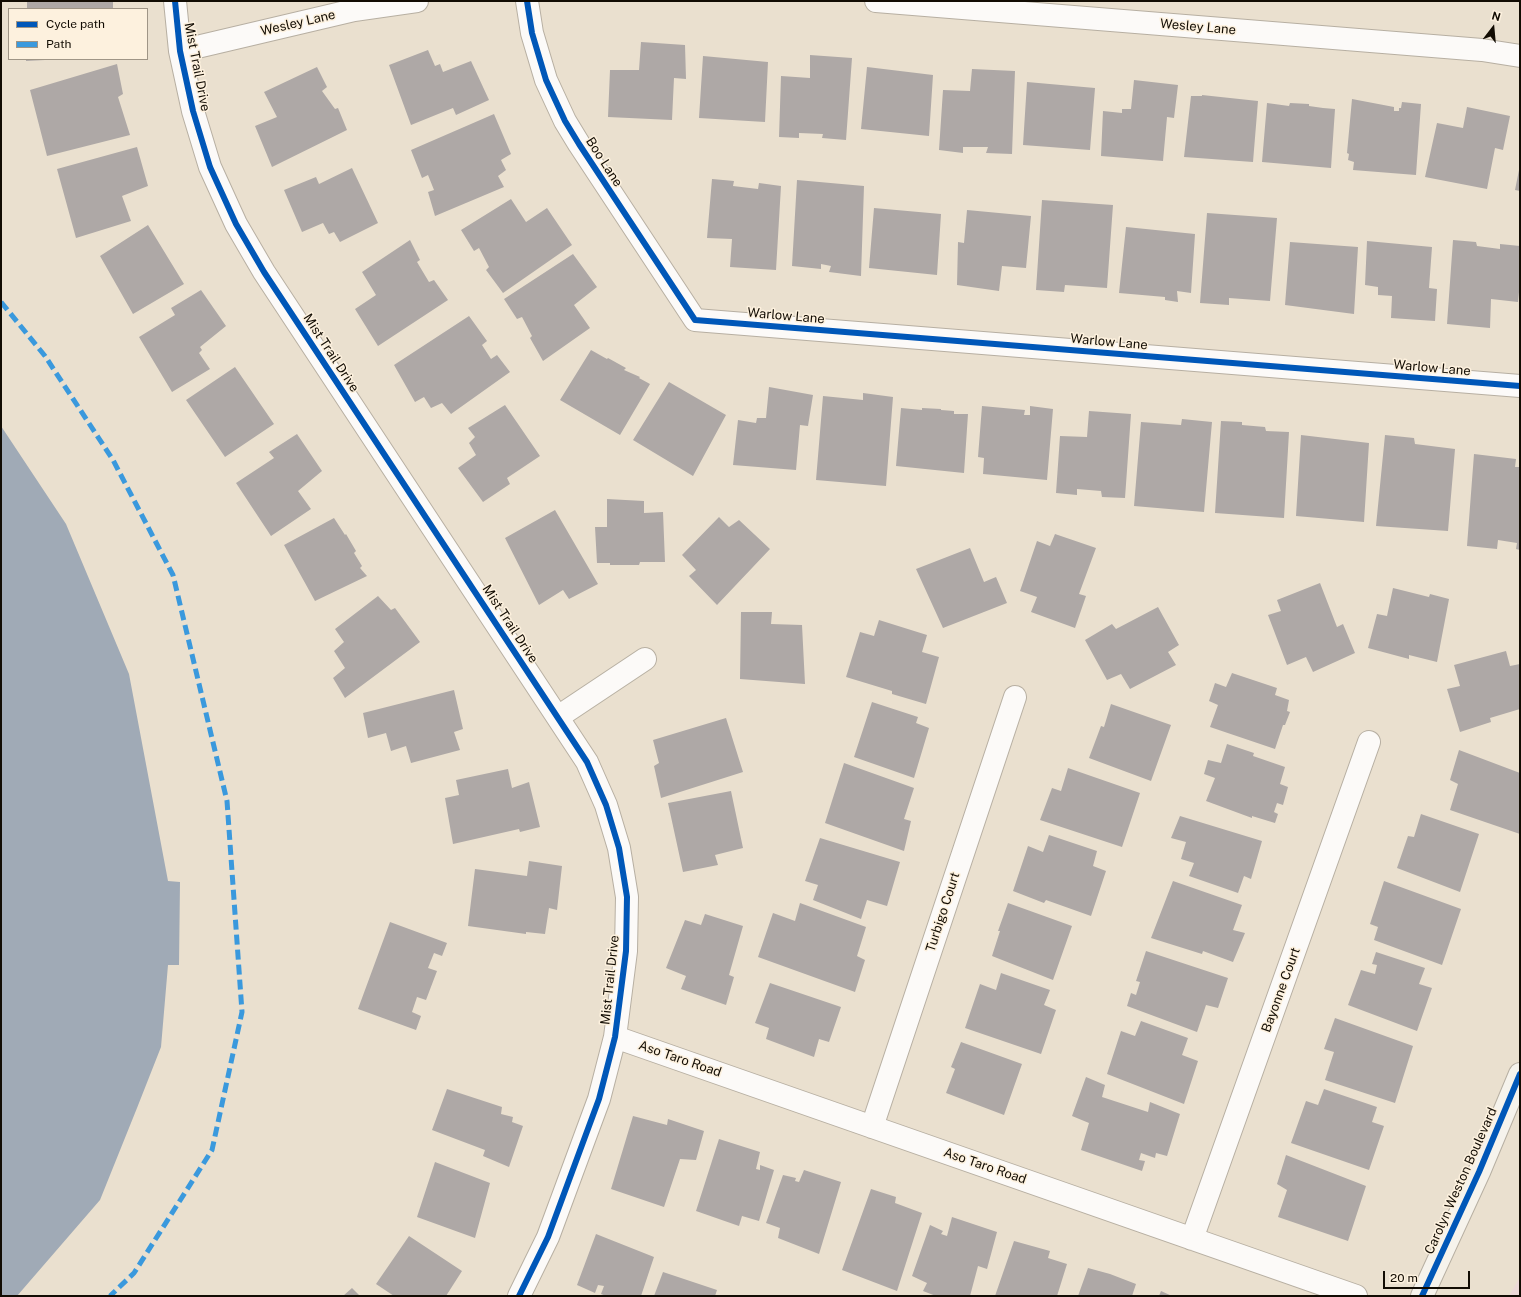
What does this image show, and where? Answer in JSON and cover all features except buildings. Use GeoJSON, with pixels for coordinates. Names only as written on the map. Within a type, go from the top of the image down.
{"type":"FeatureCollection","features":[{"type":"Feature","properties":{"kind":"street","name":"Mist Trail Drive"},"geometry":{"type":"LineString","coordinates":[[175,1],[180,51],[193,111],[210,167],[236,224],[264,272],[587,762],[606,805],[620,848],[627,897],[626,951],[615,1037],[599,1099],[551,1229],[519,1296]]}},
{"type":"Feature","properties":{"kind":"street","name":"Wesley Lane"},"geometry":{"type":"LineString","coordinates":[[180,51],[354,10],[417,1]]}},
{"type":"Feature","properties":{"kind":"street","name":"Boo Lane"},"geometry":{"type":"LineString","coordinates":[[527,1],[532,33],[546,80],[565,121],[695,320]]}},
{"type":"Feature","properties":{"kind":"street","name":"Wesley Lane"},"geometry":{"type":"LineString","coordinates":[[876,1],[1482,50],[1520,56]]}},
{"type":"Feature","properties":{"kind":"street","name":"Warlow Lane"},"geometry":{"type":"LineString","coordinates":[[695,320],[1520,386]]}},
{"type":"Feature","properties":{"kind":"street"},"geometry":{"type":"LineString","coordinates":[[558,717],[645,659]]}},
{"type":"Feature","properties":{"kind":"street","name":"Turbigo Court"},"geometry":{"type":"LineString","coordinates":[[872,1126],[1015,697]]}},
{"type":"Feature","properties":{"kind":"street","name":"Bayonne Court"},"geometry":{"type":"LineString","coordinates":[[1192,1239],[1369,742]]}},
{"type":"Feature","properties":{"kind":"street","name":"Aso Taro Road"},"geometry":{"type":"LineString","coordinates":[[615,1037],[1356,1296]]}},
{"type":"Feature","properties":{"kind":"street","name":"Carolyn Weston Boulevard"},"geometry":{"type":"LineString","coordinates":[[1422,1296],[1479,1172],[1520,1074]]}},
{"type":"Feature","properties":{"kind":"shaded area"},"geometry":{"type":"Polygon","coordinates":[[[1,426],[66,524],[129,674],[168,881],[180,882],[179,965],[168,965],[161,1047],[137,1108],[100,1200],[17,1296],[1,1296],[1,426]]]}},
{"type":"Feature","properties":{"kind":"shaded area"},"geometry":{"type":"Polygon","coordinates":[[[1520,1277],[1520,1296],[1509,1296],[1520,1277]]]}},
{"type":"Feature","properties":{"kind":"marked path"},"geometry":{"type":"LineString","coordinates":[[1,302],[45,356],[113,460],[173,575],[227,801],[242,1012],[212,1150],[134,1273],[110,1296]]}},
{"type":"Feature","properties":{"kind":"cycle path"},"geometry":{"type":"LineString","coordinates":[[175,1],[180,51],[193,111],[210,167],[236,224],[264,272],[587,762],[606,805],[619,848],[627,897],[626,951],[615,1037],[599,1099],[548,1237],[519,1296]]}},
{"type":"Feature","properties":{"kind":"cycle path"},"geometry":{"type":"LineString","coordinates":[[527,1],[532,33],[546,80],[565,121],[695,320],[1520,386]]}},
{"type":"Feature","properties":{"kind":"cycle path"},"geometry":{"type":"LineString","coordinates":[[1422,1296],[1479,1172],[1520,1074]]}}]}
